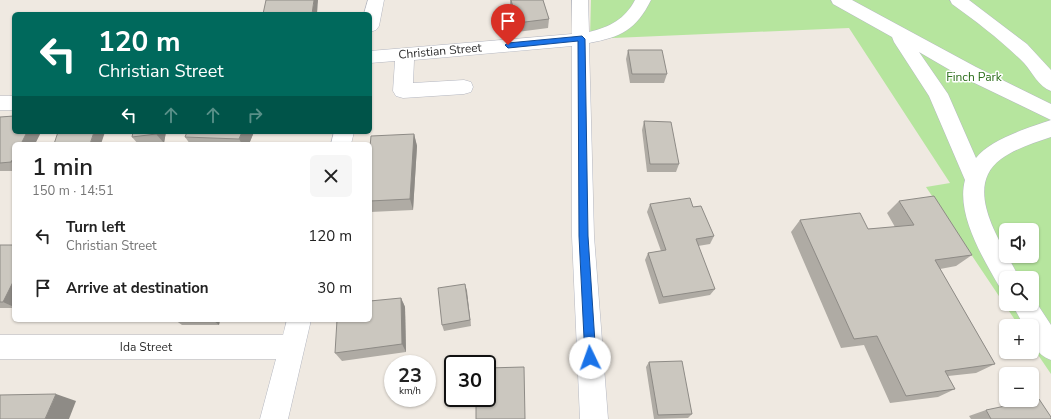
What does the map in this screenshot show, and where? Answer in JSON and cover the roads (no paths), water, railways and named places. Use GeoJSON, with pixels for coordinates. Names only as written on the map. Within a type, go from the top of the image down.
{"type":"FeatureCollection","features":[{"type":"Feature","properties":{"kind":"street"},"geometry":{"type":"LineString","coordinates":[[372,17],[376,0]]}},
{"type":"Feature","properties":{"kind":"street"},"geometry":{"type":"LineString","coordinates":[[580,0],[582,39],[583,236],[594,419]]}},
{"type":"Feature","properties":{"kind":"street","name":"Christian Street"},"geometry":{"type":"LineString","coordinates":[[372,57],[582,39],[621,28],[631,21],[644,0]]}},
{"type":"Feature","properties":{"kind":"street"},"geometry":{"type":"LineString","coordinates":[[839,0],[993,85],[1051,113]]}},
{"type":"Feature","properties":{"kind":"street"},"geometry":{"type":"LineString","coordinates":[[958,0],[1015,44],[1037,66],[1051,84]]}},
{"type":"Feature","properties":{"kind":"street"},"geometry":{"type":"LineString","coordinates":[[897,33],[938,94],[975,178]]}},
{"type":"Feature","properties":{"kind":"street"},"geometry":{"type":"LineString","coordinates":[[405,54],[403,91],[464,87]]}},
{"type":"Feature","properties":{"kind":"street"},"geometry":{"type":"LineString","coordinates":[[0,103],[12,103]]}},
{"type":"Feature","properties":{"kind":"street"},"geometry":{"type":"LineString","coordinates":[[1003,271],[979,221],[974,190],[975,178],[980,168],[988,159],[1013,144],[1051,128]]}},
{"type":"Feature","properties":{"kind":"street"},"geometry":{"type":"LineString","coordinates":[[1028,311],[1051,348]]}},
{"type":"Feature","properties":{"kind":"street"},"geometry":{"type":"LineString","coordinates":[[274,419],[298,322]]}},
{"type":"Feature","properties":{"kind":"street","name":"Ida Street"},"geometry":{"type":"LineString","coordinates":[[0,347],[292,347]]}},
{"type":"Feature","properties":{"kind":"park label","name":"Finch Park"},"geometry":{"type":"Point","coordinates":[974,77]}}]}
